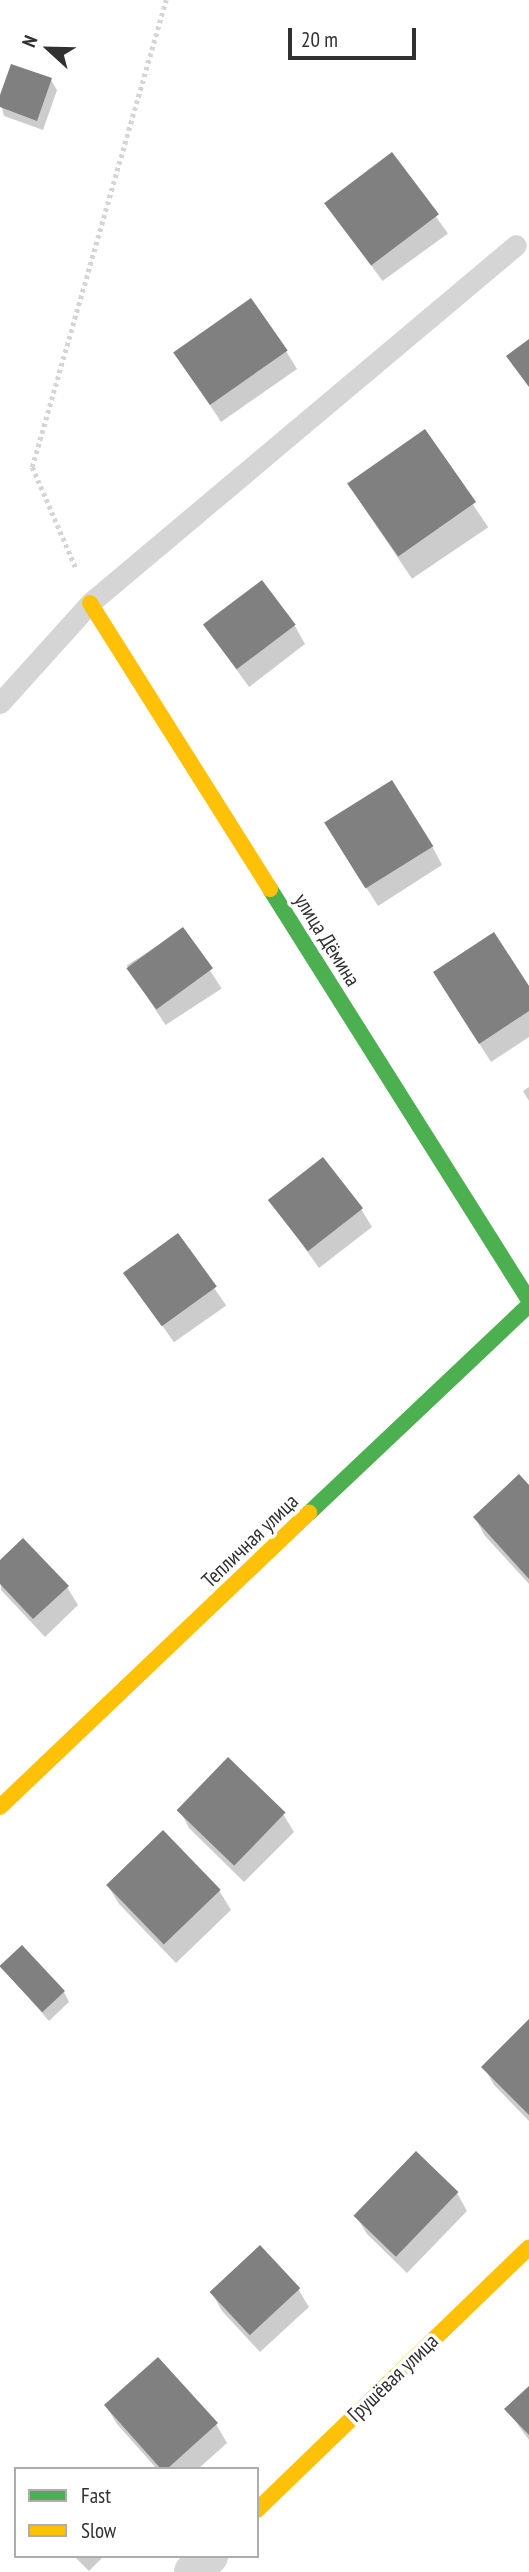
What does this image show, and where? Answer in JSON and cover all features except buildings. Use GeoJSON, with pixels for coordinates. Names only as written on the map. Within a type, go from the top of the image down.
{"type":"FeatureCollection","features":[{"type":"Feature","properties":{"kind":"street","name":"улица Дёмина"},"geometry":{"type":"LineString","coordinates":[[90,603],[529,1302]]}},
{"type":"Feature","properties":{"kind":"street","name":"Тепличная улица"},"geometry":{"type":"LineString","coordinates":[[0,1807],[529,1302]]}},
{"type":"Feature","properties":{"kind":"street","name":"Грушёвая улица"},"geometry":{"type":"LineString","coordinates":[[259,2508],[529,2247]]}},
{"type":"Feature","properties":{"kind":"street"},"geometry":{"type":"LineString","coordinates":[[193,2572],[207,2558]]}},
{"type":"Feature","properties":{"kind":"lane"},"geometry":{"type":"LineString","coordinates":[[0,703],[90,603],[516,245]]}},
{"type":"Feature","properties":{"kind":"path"},"geometry":{"type":"LineString","coordinates":[[90,603],[32,467],[166,0]]}},
{"type":"Feature","properties":{"kind":"traffic: fast"},"geometry":{"type":"LineString","coordinates":[[270,889],[529,1300]]}},
{"type":"Feature","properties":{"kind":"traffic: fast"},"geometry":{"type":"LineString","coordinates":[[309,1513],[529,1305]]}},
{"type":"Feature","properties":{"kind":"traffic: slow"},"geometry":{"type":"LineString","coordinates":[[90,603],[270,889]]}},
{"type":"Feature","properties":{"kind":"traffic: slow"},"geometry":{"type":"LineString","coordinates":[[0,1807],[309,1513]]}},
{"type":"Feature","properties":{"kind":"traffic: slow"},"geometry":{"type":"LineString","coordinates":[[259,2508],[529,2247]]}}]}
